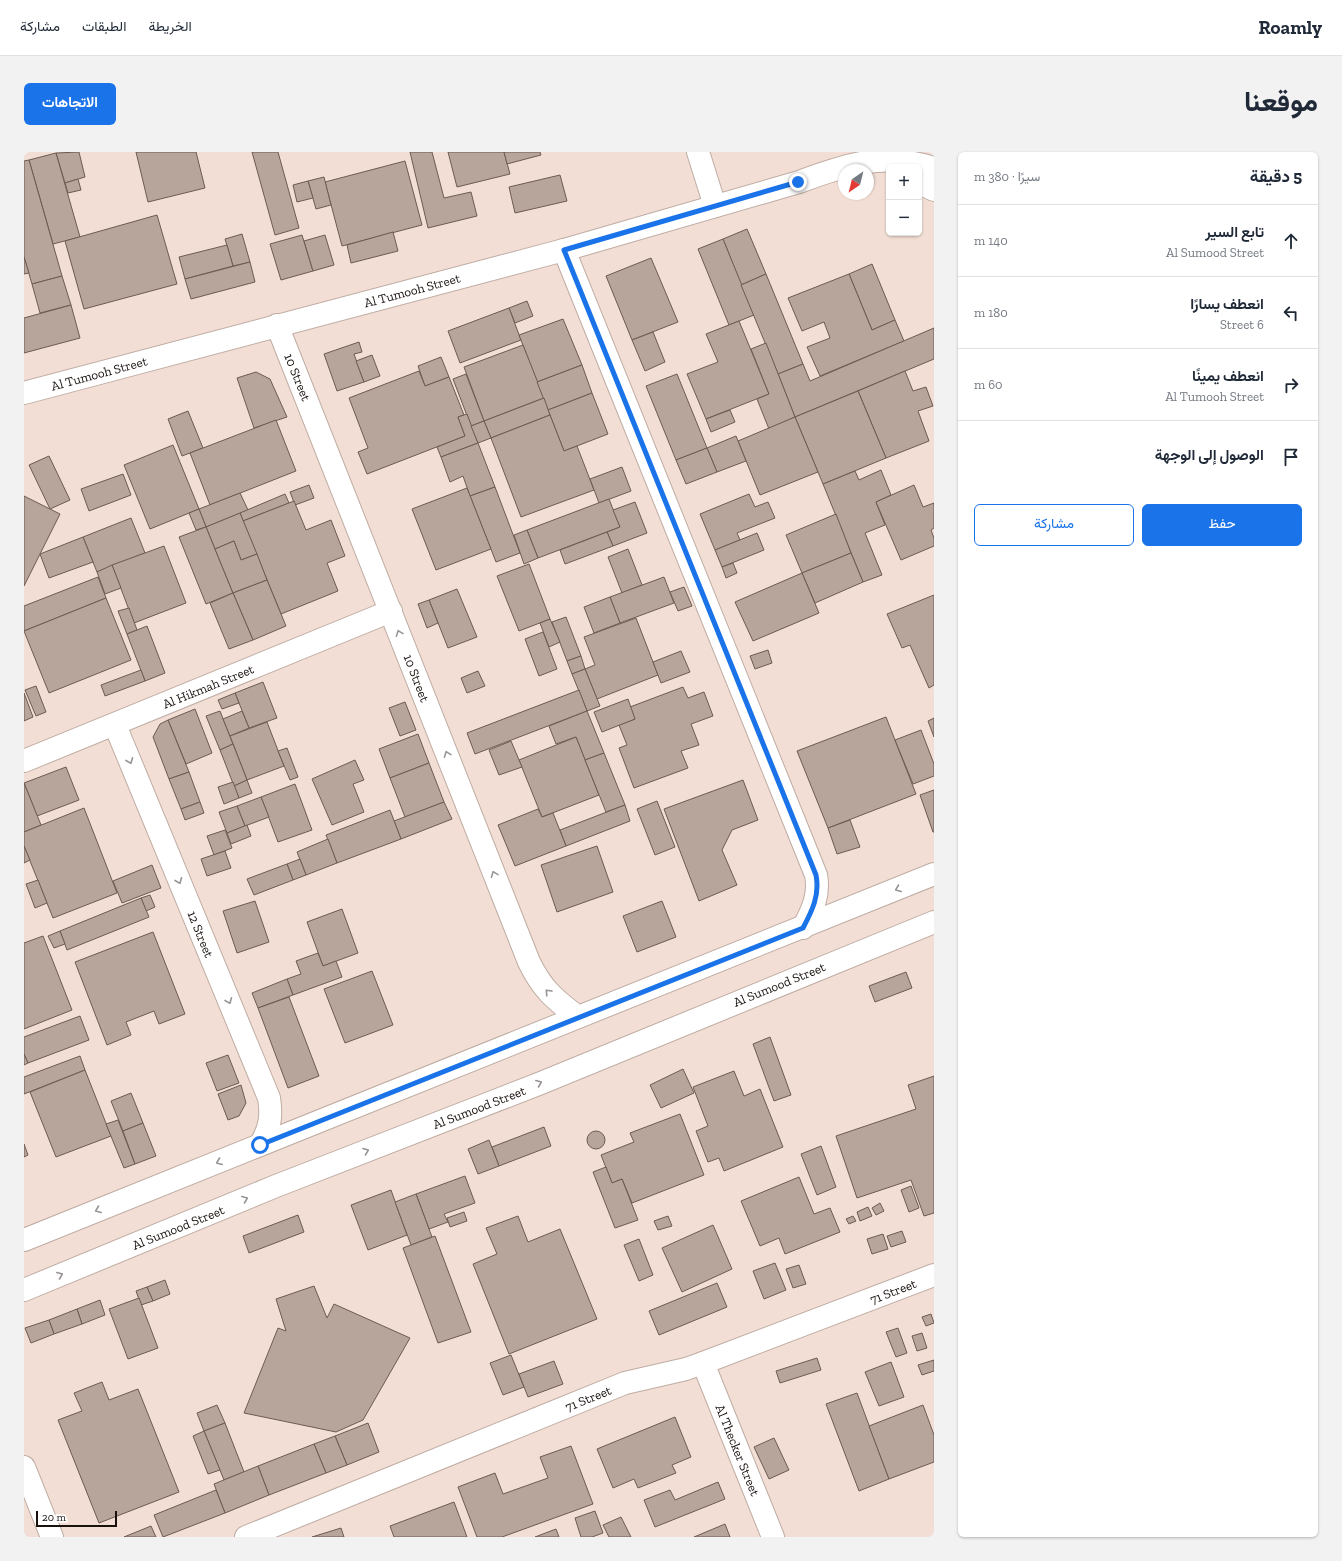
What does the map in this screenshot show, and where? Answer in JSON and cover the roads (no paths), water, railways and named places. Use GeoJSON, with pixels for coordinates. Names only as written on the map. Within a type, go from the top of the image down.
{"type":"FeatureCollection","features":[{"type":"Feature","properties":{"kind":"street"},"geometry":{"type":"LineString","coordinates":[[698,152],[715,206]]}},
{"type":"Feature","properties":{"kind":"street","name":"Al Tumooh Street"},"geometry":{"type":"LineString","coordinates":[[24,393],[564,250],[798,182],[824,172],[863,161],[906,161],[934,168]]}},
{"type":"Feature","properties":{"kind":"street"},"geometry":{"type":"LineString","coordinates":[[874,174],[886,175]]}},
{"type":"Feature","properties":{"kind":"street","name":"Al Tumooh Street"},"geometry":{"type":"LineString","coordinates":[[798,182],[838,177]]}},
{"type":"Feature","properties":{"kind":"street"},"geometry":{"type":"LineString","coordinates":[[922,184],[934,190]]}},
{"type":"Feature","properties":{"kind":"street"},"geometry":{"type":"LineString","coordinates":[[564,250],[816,875],[818,884],[817,894],[812,911],[803,928]]}},
{"type":"Feature","properties":{"kind":"street","name":"10 Street"},"geometry":{"type":"LineString","coordinates":[[277,325],[529,962],[538,979],[548,992],[578,1017]]}},
{"type":"Feature","properties":{"kind":"street","name":"Al Hikmah Street"},"geometry":{"type":"LineString","coordinates":[[24,761],[391,611]]}},
{"type":"Feature","properties":{"kind":"street","name":"12 Street"},"geometry":{"type":"LineString","coordinates":[[115,724],[269,1098],[271,1123],[267,1134],[260,1145]]}},
{"type":"Feature","properties":{"kind":"street"},"geometry":{"type":"LineString","coordinates":[[27,1236],[260,1145],[803,928],[934,874]]}},
{"type":"Feature","properties":{"kind":"street","name":"Al Sumood Street"},"geometry":{"type":"LineString","coordinates":[[24,1290],[276,1186],[541,1082],[934,922]]}},
{"type":"Feature","properties":{"kind":"street","name":"71 Street"},"geometry":{"type":"LineString","coordinates":[[246,1537],[625,1383],[686,1369],[934,1275]]}},
{"type":"Feature","properties":{"kind":"street","name":"Al Thecker Street"},"geometry":{"type":"LineString","coordinates":[[702,1363],[773,1537]]}},
{"type":"Feature","properties":{"kind":"street"},"geometry":{"type":"LineString","coordinates":[[24,1467],[52,1537]]}}]}
